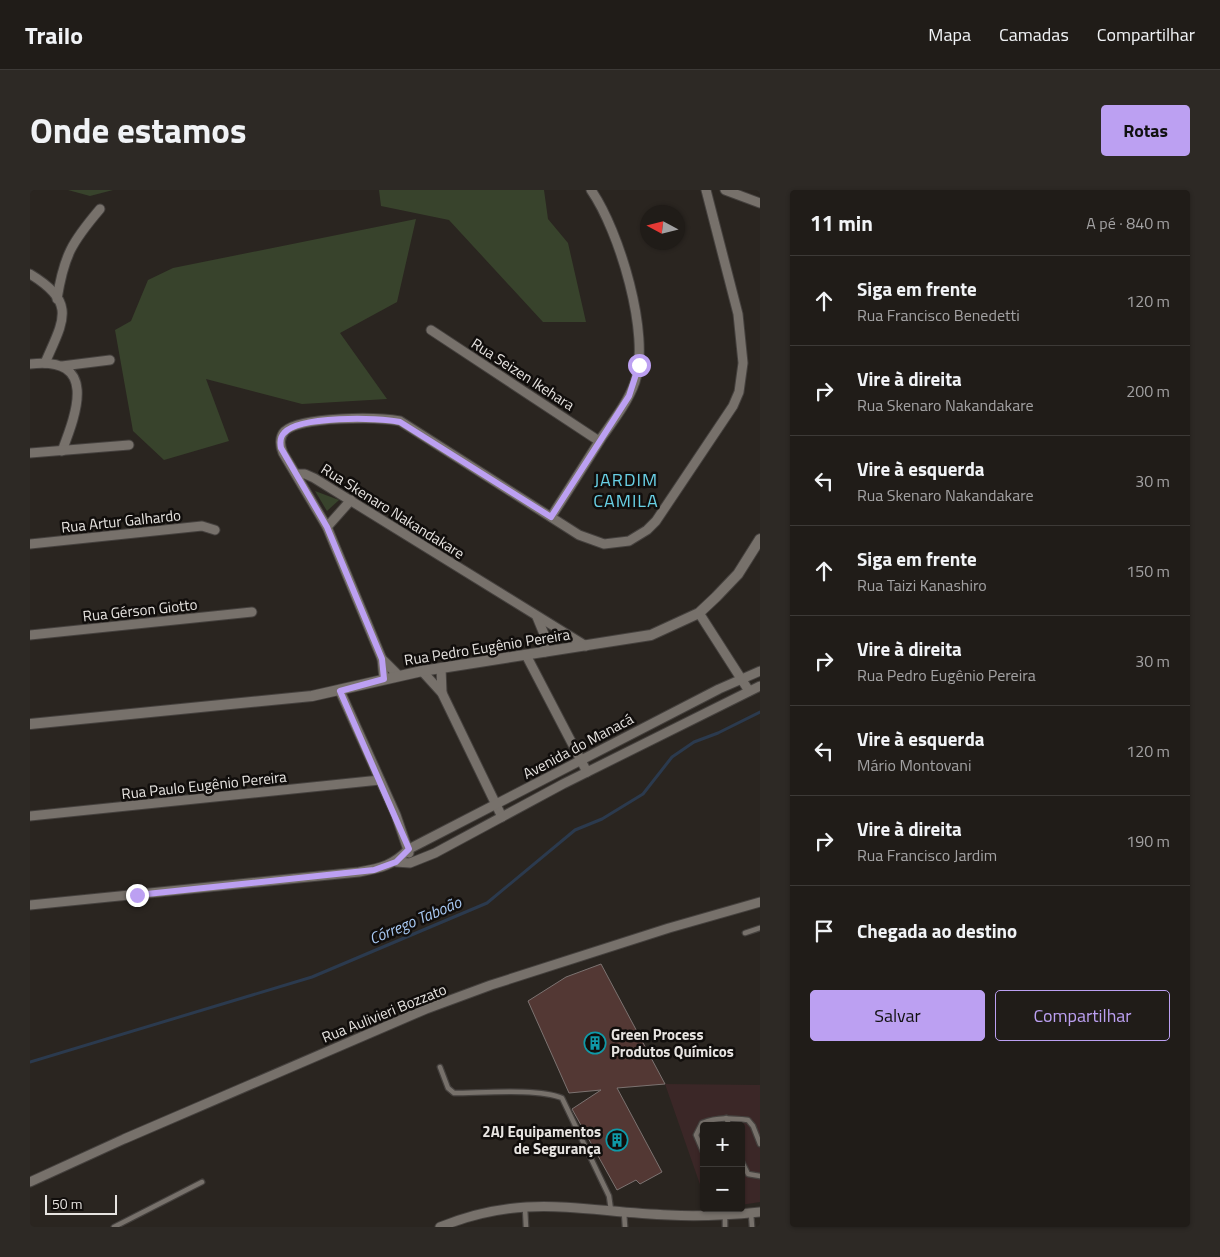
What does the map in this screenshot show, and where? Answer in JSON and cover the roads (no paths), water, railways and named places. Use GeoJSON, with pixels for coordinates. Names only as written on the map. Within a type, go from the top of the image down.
{"type":"FeatureCollection","features":[{"type":"Feature","properties":{"kind":"street"},"geometry":{"type":"LineString","coordinates":[[551,517],[629,396],[635,382],[640,343],[632,296],[616,236],[591,190]]}},
{"type":"Feature","properties":{"kind":"street","name":"Rua Skenaro Nakandakare"},"geometry":{"type":"LineString","coordinates":[[586,646],[536,617],[351,500],[314,478],[305,474],[297,474],[281,448],[282,436],[285,431],[306,423],[350,419],[387,419],[412,427],[579,536],[598,542],[618,543],[639,537],[656,521],[734,406],[742,379],[742,345],[738,314],[706,190]]}},
{"type":"Feature","properties":{"kind":"street"},"geometry":{"type":"LineString","coordinates":[[726,190],[760,203]]}},
{"type":"Feature","properties":{"kind":"street"},"geometry":{"type":"LineString","coordinates":[[57,299],[65,259],[71,246],[100,209]]}},
{"type":"Feature","properties":{"kind":"street"},"geometry":{"type":"LineString","coordinates":[[30,274],[51,289],[63,310],[64,320],[45,363]]}},
{"type":"Feature","properties":{"kind":"street","name":"Rua Seizen Ikehara"},"geometry":{"type":"LineString","coordinates":[[431,330],[599,441]]}},
{"type":"Feature","properties":{"kind":"street"},"geometry":{"type":"LineString","coordinates":[[30,364],[45,363],[62,366],[110,360]]}},
{"type":"Feature","properties":{"kind":"street"},"geometry":{"type":"LineString","coordinates":[[62,366],[76,382],[78,400],[62,451]]}},
{"type":"Feature","properties":{"kind":"street"},"geometry":{"type":"LineString","coordinates":[[30,453],[129,445]]}},
{"type":"Feature","properties":{"kind":"street"},"geometry":{"type":"LineString","coordinates":[[297,474],[327,527],[382,659],[384,679]]}},
{"type":"Feature","properties":{"kind":"street"},"geometry":{"type":"LineString","coordinates":[[327,527],[351,500]]}},
{"type":"Feature","properties":{"kind":"street","name":"Rua Artur Galhardo"},"geometry":{"type":"LineString","coordinates":[[30,544],[202,526],[215,530]]}},
{"type":"Feature","properties":{"kind":"street","name":"Rua Pedro Eugênio Pereira"},"geometry":{"type":"LineString","coordinates":[[30,724],[293,698],[340,691],[422,671],[651,635],[699,613],[738,574],[760,539]]}},
{"type":"Feature","properties":{"kind":"street","name":"Rua Gérson Giotto"},"geometry":{"type":"LineString","coordinates":[[30,635],[252,612]]}},
{"type":"Feature","properties":{"kind":"street"},"geometry":{"type":"LineString","coordinates":[[699,613],[749,691]]}},
{"type":"Feature","properties":{"kind":"street"},"geometry":{"type":"LineString","coordinates":[[536,617],[544,634],[546,652]]}},
{"type":"Feature","properties":{"kind":"street"},"geometry":{"type":"LineString","coordinates":[[526,655],[587,772]]}},
{"type":"Feature","properties":{"kind":"street"},"geometry":{"type":"LineString","coordinates":[[382,659],[399,676]]}},
{"type":"Feature","properties":{"kind":"street"},"geometry":{"type":"LineString","coordinates":[[441,668],[442,693]]}},
{"type":"Feature","properties":{"kind":"street"},"geometry":{"type":"LineString","coordinates":[[422,671],[442,693],[502,817]]}},
{"type":"Feature","properties":{"kind":"street","name":"Avenida do Manacá"},"geometry":{"type":"LineString","coordinates":[[396,862],[409,849],[580,760],[760,671]]}},
{"type":"Feature","properties":{"kind":"street","name":"Avenida do Manacá"},"geometry":{"type":"LineString","coordinates":[[410,863],[435,853],[587,772],[760,686]]}},
{"type":"Feature","properties":{"kind":"street"},"geometry":{"type":"LineString","coordinates":[[30,905],[359,872],[396,862],[410,863],[409,849],[340,691]]}},
{"type":"Feature","properties":{"kind":"street","name":"Rua Paulo Eugênio Pereira"},"geometry":{"type":"LineString","coordinates":[[30,816],[380,780]]}},
{"type":"Feature","properties":{"kind":"street","name":"Rua Aulivieri Bozzato"},"geometry":{"type":"LineString","coordinates":[[30,1182],[426,1009],[491,985],[660,931],[760,902]]}},
{"type":"Feature","properties":{"kind":"street"},"geometry":{"type":"LineString","coordinates":[[440,1227],[486,1211],[525,1206],[573,1206],[670,1216],[725,1214],[731,1212]]}},
{"type":"Feature","properties":{"kind":"lane"},"geometry":{"type":"LineString","coordinates":[[745,933],[760,928]]}},
{"type":"Feature","properties":{"kind":"lane"},"geometry":{"type":"LineString","coordinates":[[440,1067],[448,1088],[454,1093],[531,1093],[554,1095],[562,1098],[609,1196],[611,1210]]}},
{"type":"Feature","properties":{"kind":"lane"},"geometry":{"type":"LineString","coordinates":[[726,1118],[728,1122]]}},
{"type":"Feature","properties":{"kind":"lane"},"geometry":{"type":"LineString","coordinates":[[705,1122],[726,1118],[748,1120],[753,1126],[760,1144]]}},
{"type":"Feature","properties":{"kind":"lane"},"geometry":{"type":"LineString","coordinates":[[700,1125],[697,1128],[696,1135],[700,1144]]}},
{"type":"Feature","properties":{"kind":"lane"},"geometry":{"type":"LineString","coordinates":[[744,1167],[748,1174],[760,1176]]}},
{"type":"Feature","properties":{"kind":"lane"},"geometry":{"type":"LineString","coordinates":[[114,1227],[202,1182]]}},
{"type":"Feature","properties":{"kind":"lane"},"geometry":{"type":"LineString","coordinates":[[525,1206],[526,1227]]}},
{"type":"Feature","properties":{"kind":"lane"},"geometry":{"type":"LineString","coordinates":[[624,1212],[625,1227]]}},
{"type":"Feature","properties":{"kind":"lane"},"geometry":{"type":"LineString","coordinates":[[752,1227],[755,1212]]}},
{"type":"Feature","properties":{"kind":"lane"},"geometry":{"type":"LineString","coordinates":[[725,1214],[725,1227]]}},
{"type":"Feature","properties":{"kind":"waterway","name":"Córrego Taboão"},"geometry":{"type":"LineString","coordinates":[[30,1062],[312,977],[487,903],[575,830],[602,819],[643,794],[672,757],[694,742],[718,733],[760,712]]}},
{"type":"Feature","properties":{"kind":"place","name":"Green Process Produtos Químicos"},"geometry":{"type":"Point","coordinates":[595,1043]}},
{"type":"Feature","properties":{"kind":"place","name":"2AJ Equipamentos de Segurança"},"geometry":{"type":"Point","coordinates":[617,1140]}},
{"type":"Feature","properties":{"kind":"district","name":"JARDIM CAMILA"},"geometry":{"type":"Point","coordinates":[626,489]}}]}
